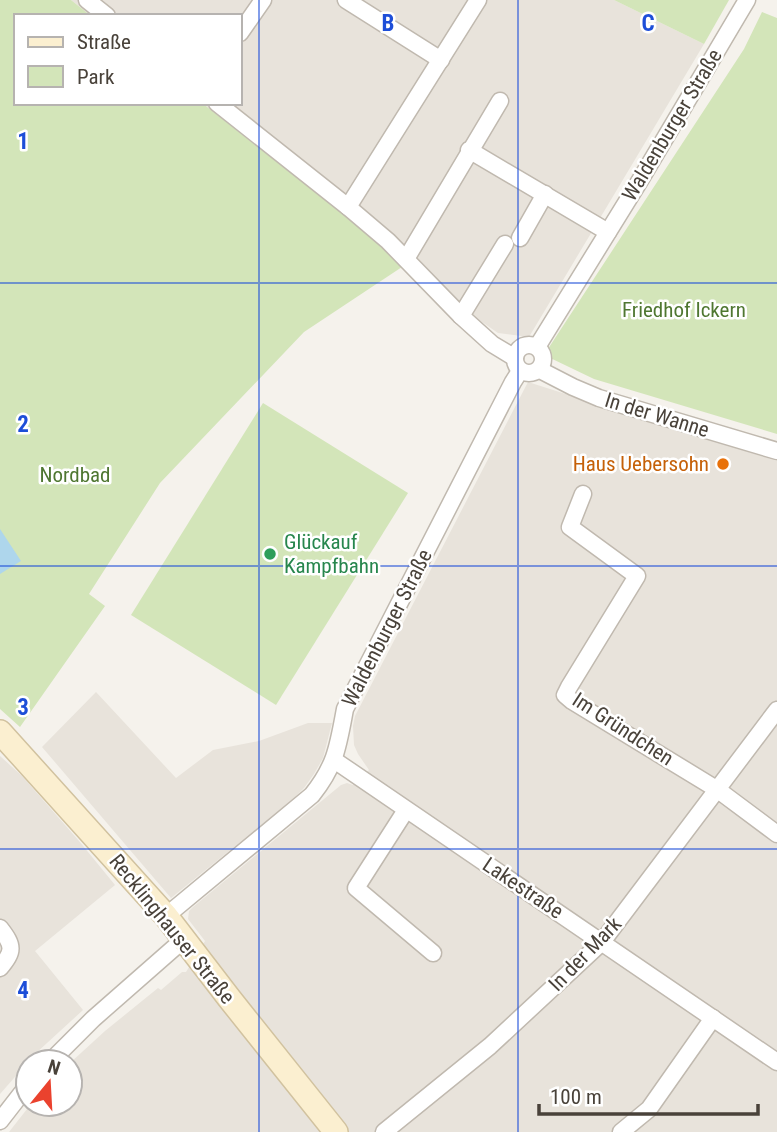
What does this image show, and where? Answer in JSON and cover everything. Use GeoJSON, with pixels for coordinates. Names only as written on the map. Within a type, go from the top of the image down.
{"type":"FeatureCollection","features":[{"type":"Feature","properties":{"kind":"street"},"geometry":{"type":"LineString","coordinates":[[87,0],[104,14]]}},
{"type":"Feature","properties":{"kind":"street"},"geometry":{"type":"LineString","coordinates":[[242,30],[263,0]]}},
{"type":"Feature","properties":{"kind":"street"},"geometry":{"type":"LineString","coordinates":[[346,0],[441,60]]}},
{"type":"Feature","properties":{"kind":"street"},"geometry":{"type":"LineString","coordinates":[[348,207],[478,0]]}},
{"type":"Feature","properties":{"kind":"street","name":"Waldenburger Straße"},"geometry":{"type":"LineString","coordinates":[[537,347],[743,7]]}},
{"type":"Feature","properties":{"kind":"street"},"geometry":{"type":"LineString","coordinates":[[406,259],[500,101]]}},
{"type":"Feature","properties":{"kind":"street"},"geometry":{"type":"LineString","coordinates":[[220,105],[388,241],[461,316],[528,374],[540,370],[544,357],[540,349],[529,345],[521,348],[518,364]]}},
{"type":"Feature","properties":{"kind":"street"},"geometry":{"type":"LineString","coordinates":[[469,150],[608,232]]}},
{"type":"Feature","properties":{"kind":"street"},"geometry":{"type":"LineString","coordinates":[[461,316],[545,194]]}},
{"type":"Feature","properties":{"kind":"street","name":"Waldenburger Straße"},"geometry":{"type":"LineString","coordinates":[[166,916],[312,795],[324,780],[334,760],[345,709],[513,382],[518,364]]}},
{"type":"Feature","properties":{"kind":"street","name":"In der Wanne"},"geometry":{"type":"LineString","coordinates":[[540,370],[599,398],[777,451]]}},
{"type":"Feature","properties":{"kind":"street","name":"Im Gründchen"},"geometry":{"type":"LineString","coordinates":[[583,494],[570,527],[637,576],[565,695],[718,790]]}},
{"type":"Feature","properties":{"kind":"street","name":"In der Mark"},"geometry":{"type":"LineString","coordinates":[[384,1132],[490,1046],[602,942],[777,710]]}},
{"type":"Feature","properties":{"kind":"street","name":"Recklinghauser Straße"},"geometry":{"type":"LineString","coordinates":[[0,732],[166,916],[336,1132]]}},
{"type":"Feature","properties":{"kind":"street","name":"Lakestraße"},"geometry":{"type":"LineString","coordinates":[[334,760],[777,1062]]}},
{"type":"Feature","properties":{"kind":"street"},"geometry":{"type":"LineString","coordinates":[[718,790],[777,834]]}},
{"type":"Feature","properties":{"kind":"street"},"geometry":{"type":"LineString","coordinates":[[406,810],[356,888],[433,953]]}},
{"type":"Feature","properties":{"kind":"street"},"geometry":{"type":"LineString","coordinates":[[0,928],[10,941],[10,955],[0,968]]}},
{"type":"Feature","properties":{"kind":"street"},"geometry":{"type":"LineString","coordinates":[[64,1048],[183,940]]}},
{"type":"Feature","properties":{"kind":"street"},"geometry":{"type":"LineString","coordinates":[[621,1132],[649,1109],[713,1018]]}},
{"type":"Feature","properties":{"kind":"street"},"geometry":{"type":"LineString","coordinates":[[12,1132],[0,1123],[14,1104]]}},
{"type":"Feature","properties":{"kind":"shaded area"},"geometry":{"type":"Polygon","coordinates":[[[71,0],[614,0],[704,44],[529,337],[498,333],[402,267],[344,215],[205,105],[242,105],[242,14],[88,14],[71,0]]]}},
{"type":"Feature","properties":{"kind":"shaded area"},"geometry":{"type":"Polygon","coordinates":[[[528,382],[777,461],[777,1132],[9,1132],[20,1118],[84,1118],[84,1050],[158,988],[161,990],[182,972],[186,972],[205,941],[188,919],[189,911],[341,785],[353,785],[369,770],[354,745],[355,716],[528,382]]]}},
{"type":"Feature","properties":{"kind":"shaded area"},"geometry":{"type":"Polygon","coordinates":[[[96,692],[176,778],[213,750],[259,741],[308,723],[332,723],[323,758],[304,788],[171,898],[42,747],[96,692]]]}},
{"type":"Feature","properties":{"kind":"shaded area"},"geometry":{"type":"Polygon","coordinates":[[[0,756],[22,776],[115,885],[35,951],[83,1010],[42,1048],[14,1048],[14,1078],[0,1094],[0,756]]]}},
{"type":"Feature","properties":{"kind":"green space","name":"Nordbad"},"geometry":{"type":"Polygon","coordinates":[[[0,0],[71,0],[88,14],[14,14],[14,105],[205,105],[344,215],[402,267],[304,332],[160,483],[89,594],[105,606],[20,727],[0,709],[0,0]]]}},
{"type":"Feature","properties":{"kind":"green space"},"geometry":{"type":"Polygon","coordinates":[[[614,0],[729,0],[704,44],[614,0]]]}},
{"type":"Feature","properties":{"kind":"green space","name":"Friedhof Ickern"},"geometry":{"type":"Polygon","coordinates":[[[762,12],[777,18],[777,434],[594,379],[544,355],[744,49],[762,12]]]}},
{"type":"Feature","properties":{"kind":"green space","name":"Glückauf Kampfbahn"},"geometry":{"type":"Polygon","coordinates":[[[263,403],[408,493],[276,705],[131,615],[263,403]]]}},
{"type":"Feature","properties":{"kind":"water"},"geometry":{"type":"Polygon","coordinates":[[[0,529],[21,561],[0,574],[0,529]]]}},
{"type":"Feature","properties":{"kind":"place","name":"Haus Uebersohn"},"geometry":{"type":"Point","coordinates":[723,464]}},
{"type":"Feature","properties":{"kind":"place","name":"Glückauf Kampfbahn"},"geometry":{"type":"Point","coordinates":[270,554]}}]}
